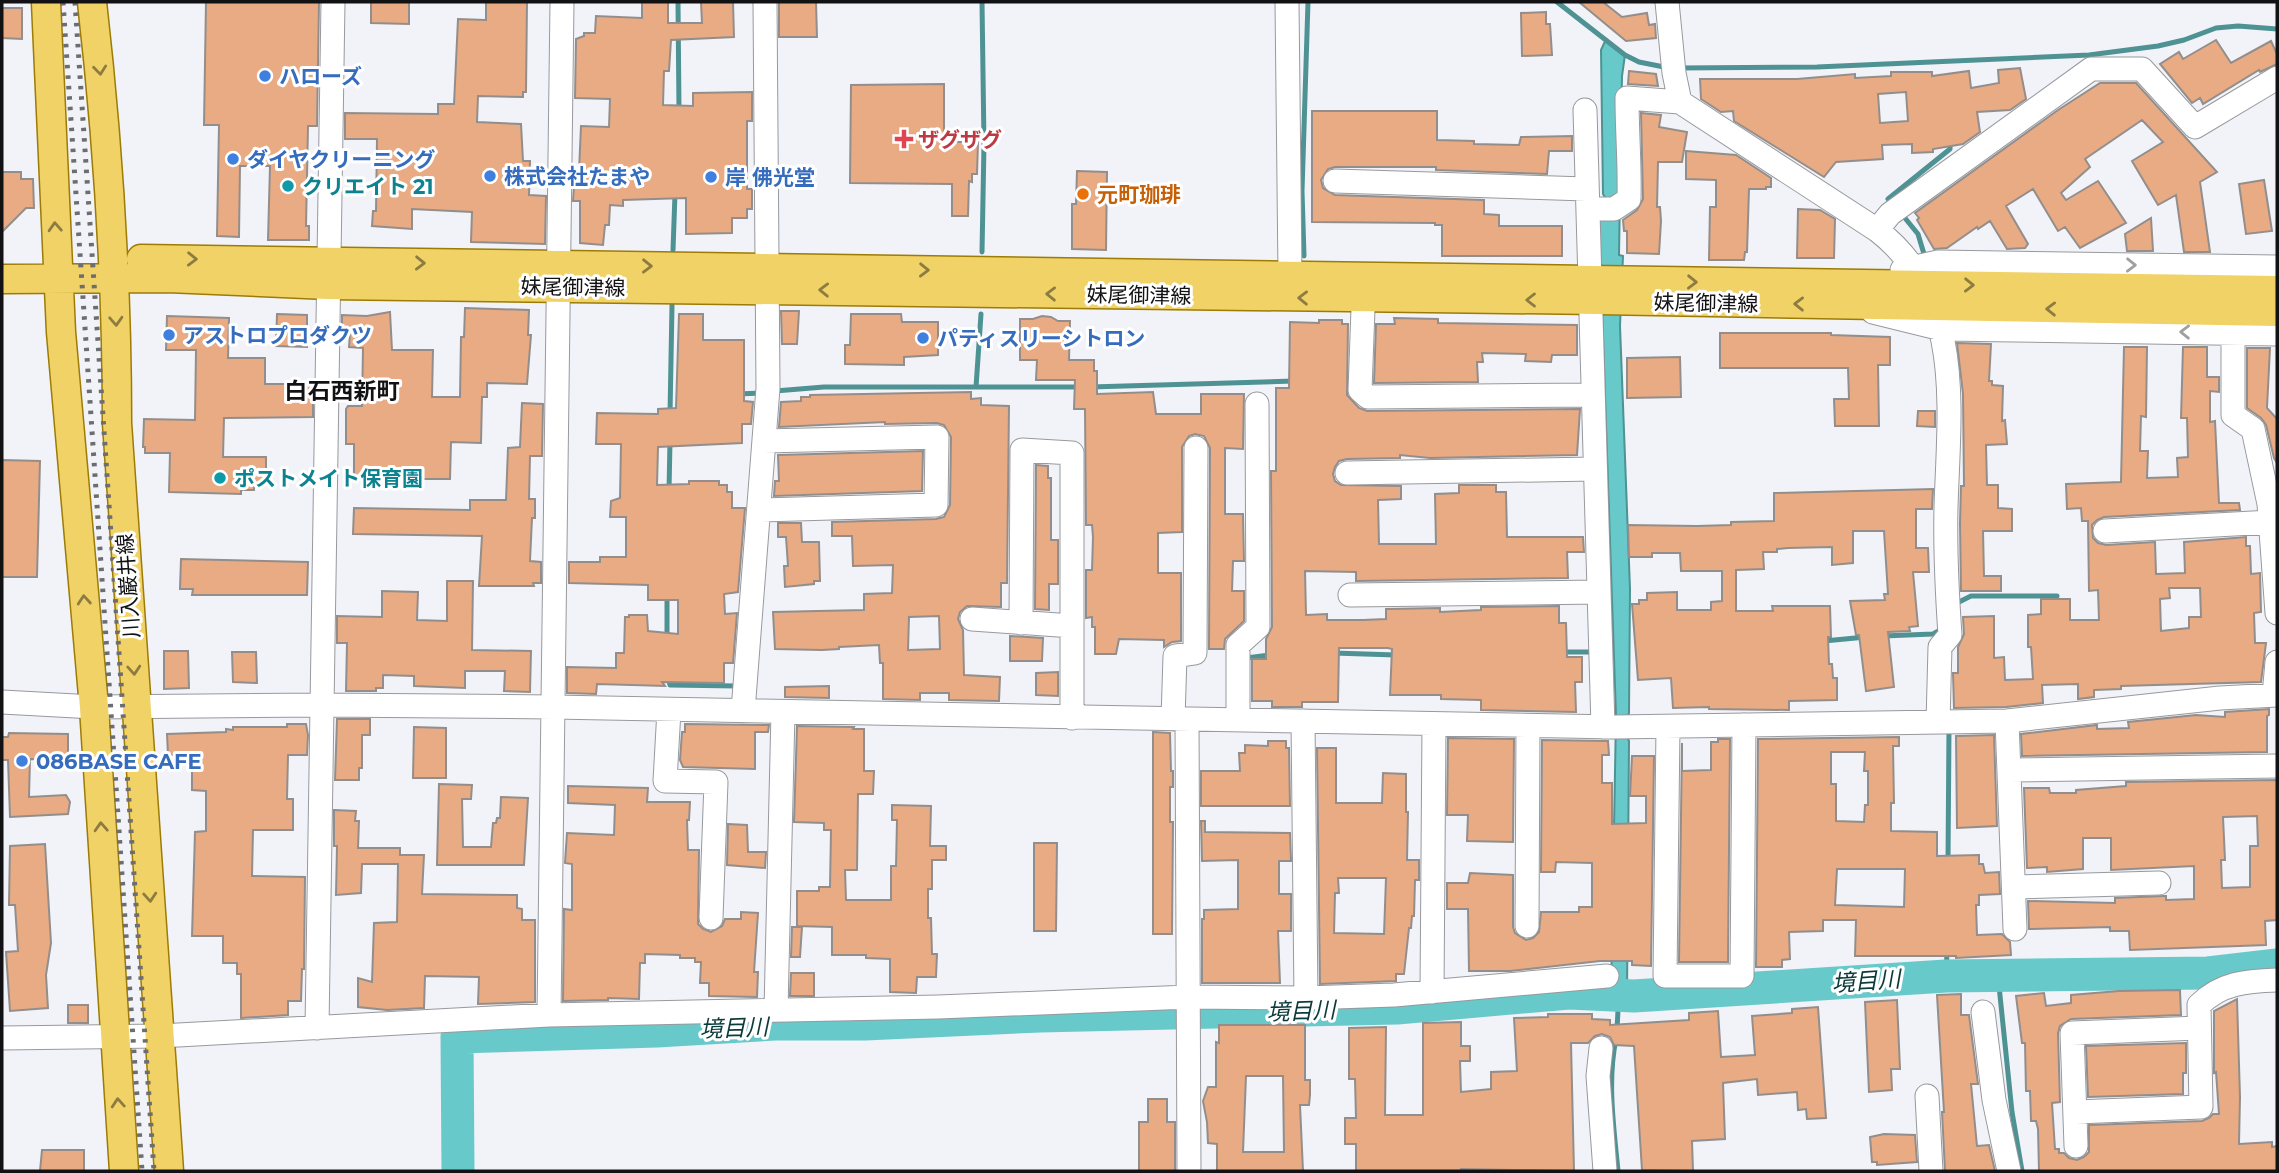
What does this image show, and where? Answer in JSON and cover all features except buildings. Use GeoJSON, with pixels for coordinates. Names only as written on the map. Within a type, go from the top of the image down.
{"type":"FeatureCollection","features":[{"type":"Feature","properties":{"kind":"main road","name":"川入巌井線"},"geometry":{"type":"LineString","coordinates":[[46,2],[58,270],[94,707],[124,1171]]}},
{"type":"Feature","properties":{"kind":"main road","name":"川入巌井線"},"geometry":{"type":"LineString","coordinates":[[92,2],[103,97],[114,269],[117,423],[169,1171]]}},
{"type":"Feature","properties":{"kind":"main road","name":"妹尾御津線"},"geometry":{"type":"LineString","coordinates":[[2,261],[58,270]]}},
{"type":"Feature","properties":{"kind":"main road","name":"妹尾御津線"},"geometry":{"type":"LineString","coordinates":[[2,279],[58,270],[114,269],[1604,290],[1929,297],[2277,312]]}},
{"type":"Feature","properties":{"kind":"main road","name":"妹尾御津線"},"geometry":{"type":"LineString","coordinates":[[769,278],[1290,275],[1363,288]]}},
{"type":"Feature","properties":{"kind":"main road","name":"妹尾御津線"},"geometry":{"type":"LineString","coordinates":[[1929,297],[2277,289]]}},
{"type":"Feature","properties":{"kind":"street"},"geometry":{"type":"LineString","coordinates":[[317,1028],[334,2]]}},
{"type":"Feature","properties":{"kind":"street"},"geometry":{"type":"LineString","coordinates":[[549,1015],[562,2]]}},
{"type":"Feature","properties":{"kind":"street"},"geometry":{"type":"LineString","coordinates":[[743,711],[768,393],[765,2]]}},
{"type":"Feature","properties":{"kind":"street"},"geometry":{"type":"LineString","coordinates":[[1287,2],[1290,275]]}},
{"type":"Feature","properties":{"kind":"street"},"geometry":{"type":"LineString","coordinates":[[1667,2],[1673,69],[1680,102]]}},
{"type":"Feature","properties":{"kind":"street"},"geometry":{"type":"LineString","coordinates":[[1890,216],[2091,69],[2142,69],[2195,127],[2277,78]]}},
{"type":"Feature","properties":{"kind":"street"},"geometry":{"type":"LineString","coordinates":[[1335,181],[1599,204],[1629,199],[1627,98],[1680,102],[1890,216]]}},
{"type":"Feature","properties":{"kind":"street"},"geometry":{"type":"LineString","coordinates":[[1585,110],[1599,204],[1604,290],[1593,395],[1594,469],[1599,592],[1615,727]]}},
{"type":"Feature","properties":{"kind":"street"},"geometry":{"type":"LineString","coordinates":[[1890,216],[1892,241],[1929,297],[1950,387],[1946,515],[1950,635],[1940,647],[1946,722]]}},
{"type":"Feature","properties":{"kind":"street"},"geometry":{"type":"LineString","coordinates":[[1929,297],[1938,262],[2277,267]]}},
{"type":"Feature","properties":{"kind":"street"},"geometry":{"type":"LineString","coordinates":[[1363,288],[1360,390],[1368,397],[1593,395]]}},
{"type":"Feature","properties":{"kind":"street"},"geometry":{"type":"LineString","coordinates":[[1845,295],[1929,297],[2233,333],[2277,334]]}},
{"type":"Feature","properties":{"kind":"street"},"geometry":{"type":"LineString","coordinates":[[2233,333],[2233,415],[2253,429],[2271,522],[2277,613]]}},
{"type":"Feature","properties":{"kind":"street"},"geometry":{"type":"LineString","coordinates":[[1238,720],[1238,645],[1258,627],[1257,404]]}},
{"type":"Feature","properties":{"kind":"street"},"geometry":{"type":"LineString","coordinates":[[760,510],[936,505],[937,437],[764,441]]}},
{"type":"Feature","properties":{"kind":"street"},"geometry":{"type":"LineString","coordinates":[[1189,1171],[1189,1006],[1180,719],[1175,656],[1195,653],[1196,449]]}},
{"type":"Feature","properties":{"kind":"street"},"geometry":{"type":"LineString","coordinates":[[1021,622],[1022,450],[1072,453],[1072,718]]}},
{"type":"Feature","properties":{"kind":"street"},"geometry":{"type":"LineString","coordinates":[[1347,473],[1594,469]]}},
{"type":"Feature","properties":{"kind":"street"},"geometry":{"type":"LineString","coordinates":[[2105,531],[2271,522]]}},
{"type":"Feature","properties":{"kind":"street"},"geometry":{"type":"LineString","coordinates":[[1350,595],[1599,592]]}},
{"type":"Feature","properties":{"kind":"street"},"geometry":{"type":"LineString","coordinates":[[972,619],[1072,626]]}},
{"type":"Feature","properties":{"kind":"street"},"geometry":{"type":"LineString","coordinates":[[2,702],[94,707],[324,705],[1668,727],[2007,721],[2220,698],[2276,695],[2277,662]]}},
{"type":"Feature","properties":{"kind":"street"},"geometry":{"type":"LineString","coordinates":[[669,710],[665,781],[716,782],[711,918]]}},
{"type":"Feature","properties":{"kind":"street"},"geometry":{"type":"LineString","coordinates":[[776,1010],[783,712]]}},
{"type":"Feature","properties":{"kind":"street"},"geometry":{"type":"LineString","coordinates":[[1303,721],[1306,998]]}},
{"type":"Feature","properties":{"kind":"street"},"geometry":{"type":"LineString","coordinates":[[2007,721],[2015,929]]}},
{"type":"Feature","properties":{"kind":"street"},"geometry":{"type":"LineString","coordinates":[[1432,992],[1434,724]]}},
{"type":"Feature","properties":{"kind":"street"},"geometry":{"type":"LineString","coordinates":[[1668,727],[1665,976],[1742,976],[1744,725]]}},
{"type":"Feature","properties":{"kind":"street"},"geometry":{"type":"LineString","coordinates":[[1527,926],[1528,726]]}},
{"type":"Feature","properties":{"kind":"street"},"geometry":{"type":"LineString","coordinates":[[2009,770],[2277,766]]}},
{"type":"Feature","properties":{"kind":"street"},"geometry":{"type":"LineString","coordinates":[[2014,887],[2159,883]]}},
{"type":"Feature","properties":{"kind":"street"},"geometry":{"type":"LineString","coordinates":[[2,1038],[160,1036],[549,1015],[938,1007],[1189,1006],[1432,992],[1608,976]]}},
{"type":"Feature","properties":{"kind":"street"},"geometry":{"type":"LineString","coordinates":[[2076,1112],[2201,1107],[2199,1005],[2212,992],[2248,981],[2277,980]]}},
{"type":"Feature","properties":{"kind":"street"},"geometry":{"type":"LineString","coordinates":[[1983,1012],[1994,1100],[2009,1171]]}},
{"type":"Feature","properties":{"kind":"street"},"geometry":{"type":"LineString","coordinates":[[2076,1146],[2072,1033],[2199,1028]]}},
{"type":"Feature","properties":{"kind":"street"},"geometry":{"type":"LineString","coordinates":[[1601,1048],[1598,1076],[1605,1171]]}},
{"type":"Feature","properties":{"kind":"street"},"geometry":{"type":"LineString","coordinates":[[1927,1096],[1931,1171]]}},
{"type":"Feature","properties":{"kind":"water"},"geometry":{"type":"Polygon","coordinates":[[[1606,39],[1625,55],[1622,76],[1619,255],[1623,256],[1620,326],[1630,589],[1629,713],[1626,727],[1629,741],[1627,996],[1611,996],[1616,716],[1599,221],[1609,204],[1603,194],[1601,50],[1606,39]]]}},
{"type":"Feature","properties":{"kind":"waterway"},"geometry":{"type":"LineString","coordinates":[[678,2],[679,111]]}},
{"type":"Feature","properties":{"kind":"waterway"},"geometry":{"type":"LineString","coordinates":[[982,2],[982,252]]}},
{"type":"Feature","properties":{"kind":"waterway"},"geometry":{"type":"LineString","coordinates":[[1304,256],[1302,191],[1308,2]]}},
{"type":"Feature","properties":{"kind":"waterway"},"geometry":{"type":"LineString","coordinates":[[1557,2],[1625,55],[1639,62],[1669,68]]}},
{"type":"Feature","properties":{"kind":"waterway"},"geometry":{"type":"LineString","coordinates":[[1679,68],[1817,67],[2089,55],[2158,46],[2216,28],[2238,26],[2277,29]]}},
{"type":"Feature","properties":{"kind":"waterway"},"geometry":{"type":"LineString","coordinates":[[1893,205],[1888,199],[1950,149],[1950,141]]}},
{"type":"Feature","properties":{"kind":"waterway"},"geometry":{"type":"LineString","coordinates":[[673,250],[675,194]]}},
{"type":"Feature","properties":{"kind":"waterway"},"geometry":{"type":"LineString","coordinates":[[1900,212],[1918,234],[1924,254]]}},
{"type":"Feature","properties":{"kind":"waterway"},"geometry":{"type":"LineString","coordinates":[[670,414],[672,305]]}},
{"type":"Feature","properties":{"kind":"waterway"},"geometry":{"type":"LineString","coordinates":[[976,387],[981,314]]}},
{"type":"Feature","properties":{"kind":"waterway"},"geometry":{"type":"LineString","coordinates":[[1090,387],[1294,381]]}},
{"type":"Feature","properties":{"kind":"waterway"},"geometry":{"type":"LineString","coordinates":[[775,391],[824,387],[1080,387]]}},
{"type":"Feature","properties":{"kind":"waterway"},"geometry":{"type":"LineString","coordinates":[[737,394],[762,393]]}},
{"type":"Feature","properties":{"kind":"waterway"},"geometry":{"type":"LineString","coordinates":[[669,491],[670,441]]}},
{"type":"Feature","properties":{"kind":"waterway"},"geometry":{"type":"LineString","coordinates":[[667,595],[667,638]]}},
{"type":"Feature","properties":{"kind":"waterway"},"geometry":{"type":"LineString","coordinates":[[1955,604],[1971,596],[2057,596]]}},
{"type":"Feature","properties":{"kind":"waterway"},"geometry":{"type":"LineString","coordinates":[[1883,636],[1933,634],[1942,629]]}},
{"type":"Feature","properties":{"kind":"waterway"},"geometry":{"type":"LineString","coordinates":[[1824,641],[1866,637]]}},
{"type":"Feature","properties":{"kind":"waterway"},"geometry":{"type":"LineString","coordinates":[[1560,652],[1591,652]]}},
{"type":"Feature","properties":{"kind":"waterway"},"geometry":{"type":"LineString","coordinates":[[1333,653],[1396,655]]}},
{"type":"Feature","properties":{"kind":"waterway"},"geometry":{"type":"LineString","coordinates":[[1246,658],[1270,655]]}},
{"type":"Feature","properties":{"kind":"waterway"},"geometry":{"type":"LineString","coordinates":[[668,675],[670,685],[737,686]]}},
{"type":"Feature","properties":{"kind":"waterway"},"geometry":{"type":"LineString","coordinates":[[1948,862],[1949,728]]}},
{"type":"Feature","properties":{"kind":"waterway"},"geometry":{"type":"LineString","coordinates":[[1946,976],[1947,952]]}},
{"type":"Feature","properties":{"kind":"waterway","name":"境目川"},"geometry":{"type":"LineString","coordinates":[[458,1171],[457,1037],[657,1031],[775,1024],[865,1024],[1040,1016],[1397,1008],[1569,993],[1634,996],[1946,976],[2208,973],[2277,965]]}},
{"type":"Feature","properties":{"kind":"waterway"},"geometry":{"type":"LineString","coordinates":[[1998,976],[2012,1112],[2022,1171]]}},
{"type":"Feature","properties":{"kind":"waterway"},"geometry":{"type":"LineString","coordinates":[[1617,1030],[1619,990]]}},
{"type":"Feature","properties":{"kind":"waterway"},"geometry":{"type":"LineString","coordinates":[[1616,1039],[1612,1088],[1618,1171]]}},
{"type":"Feature","properties":{"kind":"railway"},"geometry":{"type":"LineString","coordinates":[[63,2],[142,1171]]}},
{"type":"Feature","properties":{"kind":"railway"},"geometry":{"type":"LineString","coordinates":[[75,2],[154,1171]]}},
{"type":"Feature","properties":{"kind":"place","name":"ハローズ"},"geometry":{"type":"Point","coordinates":[265,76]}},
{"type":"Feature","properties":{"kind":"place","name":"ザグザグ"},"geometry":{"type":"Point","coordinates":[904,139]}},
{"type":"Feature","properties":{"kind":"place","name":"ダイヤクリーニング"},"geometry":{"type":"Point","coordinates":[233,159]}},
{"type":"Feature","properties":{"kind":"place","name":"株式会社たまや"},"geometry":{"type":"Point","coordinates":[490,176]}},
{"type":"Feature","properties":{"kind":"place","name":"岸 佛光堂"},"geometry":{"type":"Point","coordinates":[711,177]}},
{"type":"Feature","properties":{"kind":"place","name":"クリエイト 21"},"geometry":{"type":"Point","coordinates":[288,186]}},
{"type":"Feature","properties":{"kind":"place","name":"元町珈琲"},"geometry":{"type":"Point","coordinates":[1083,194]}},
{"type":"Feature","properties":{"kind":"place","name":"アストロプロダクツ"},"geometry":{"type":"Point","coordinates":[169,335]}},
{"type":"Feature","properties":{"kind":"place","name":"パティスリーシトロン"},"geometry":{"type":"Point","coordinates":[923,338]}},
{"type":"Feature","properties":{"kind":"place","name":"ポストメイト保育園"},"geometry":{"type":"Point","coordinates":[220,478]}},
{"type":"Feature","properties":{"kind":"place","name":"086BASE CAFE"},"geometry":{"type":"Point","coordinates":[22,761]}},
{"type":"Feature","properties":{"kind":"district","name":"白石西新町"},"geometry":{"type":"Point","coordinates":[342,391]}}]}
